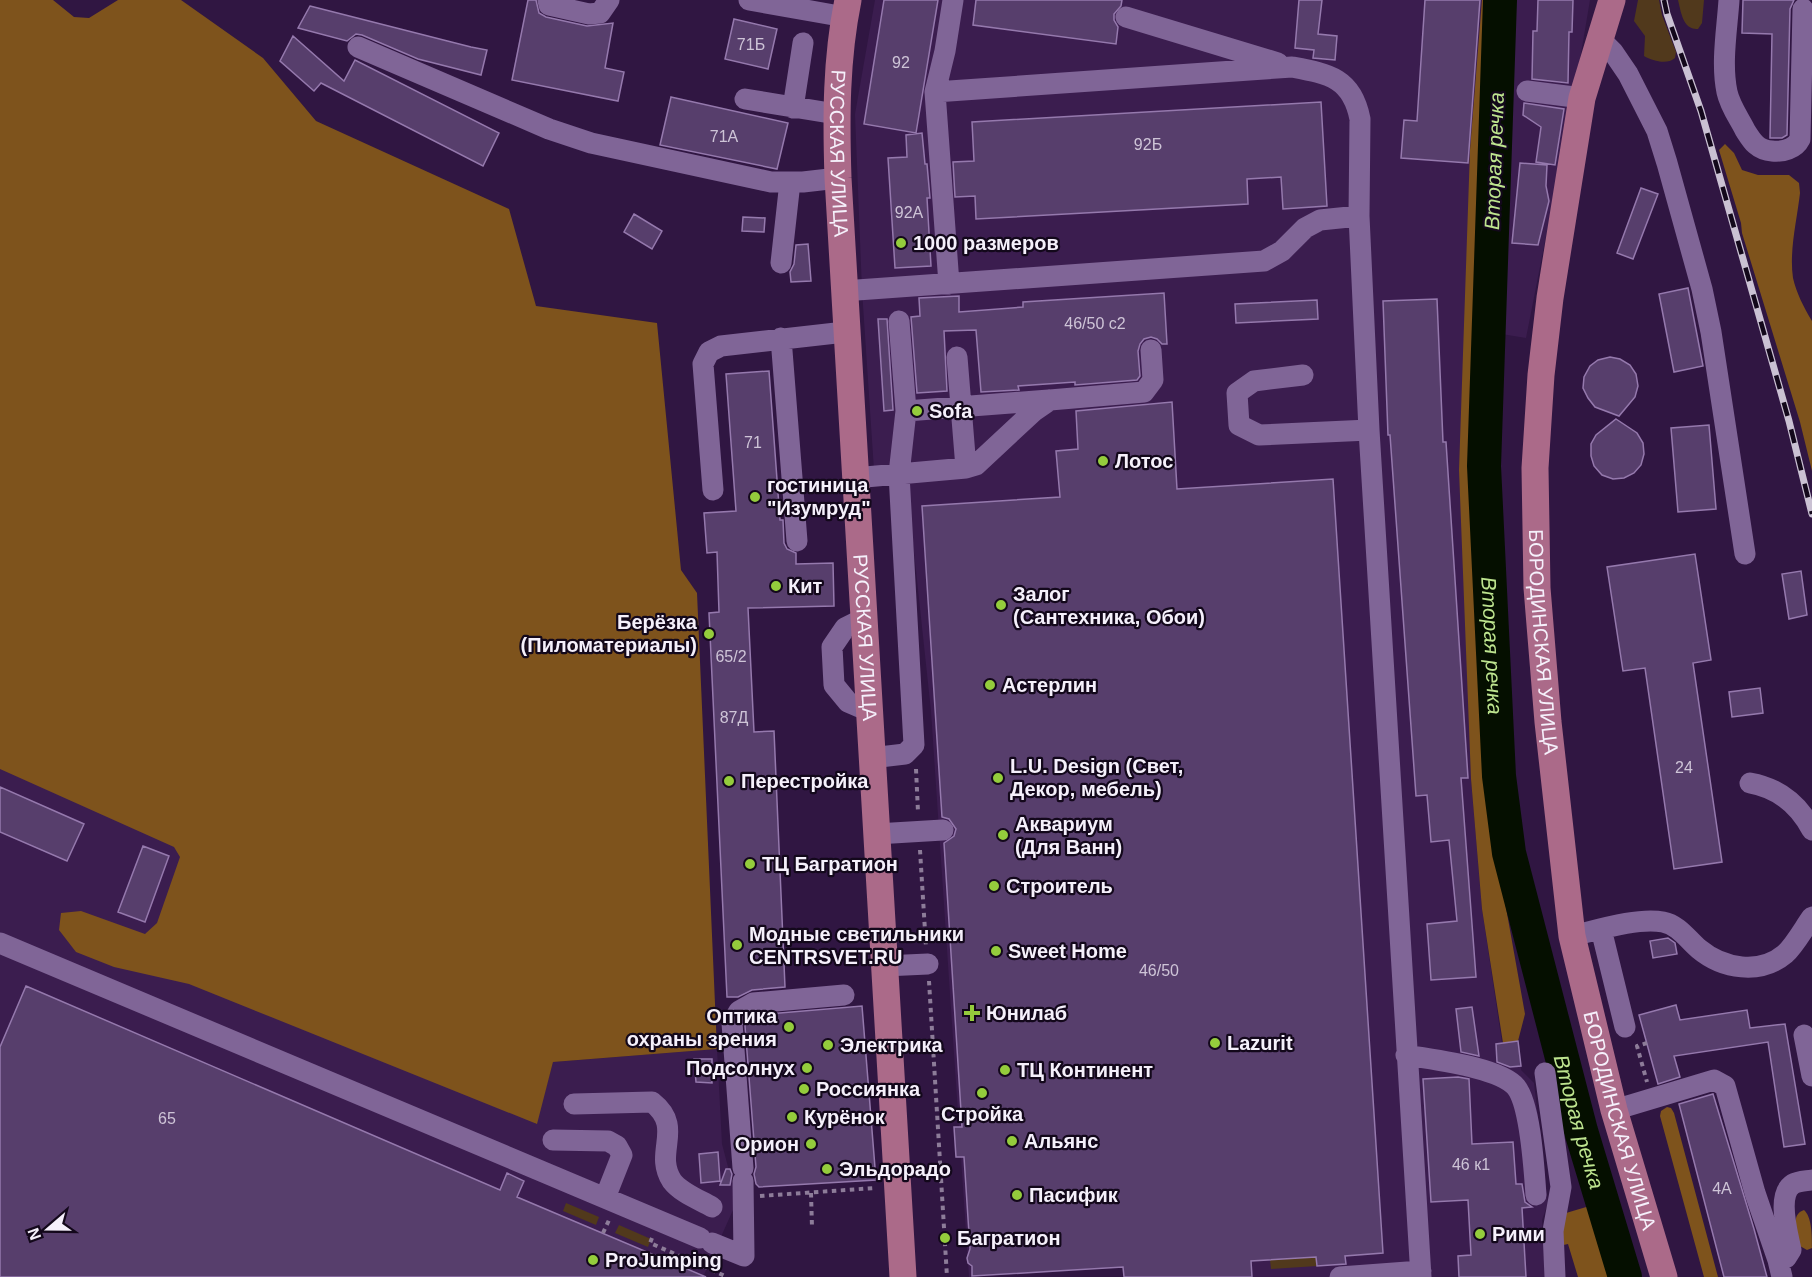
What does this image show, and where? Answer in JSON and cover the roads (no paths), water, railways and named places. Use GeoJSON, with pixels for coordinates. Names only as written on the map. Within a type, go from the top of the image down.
{"type":"FeatureCollection","features":[{"type":"Feature","properties":{"kind":"main road","name":"БОРОДИНСКАЯ УЛИЦА"},"geometry":{"type":"LineString","coordinates":[[1612,0],[1582,98],[1550,298],[1541,375],[1535,468],[1537,588],[1548,722],[1572,936],[1614,1110],[1664,1277]]}},
{"type":"Feature","properties":{"kind":"main road","name":"РУССКАЯ УЛИЦА"},"geometry":{"type":"LineString","coordinates":[[847,9],[838,69],[836,114],[838,178],[903,1277]]}},
{"type":"Feature","properties":{"kind":"street"},"geometry":{"type":"LineString","coordinates":[[548,0],[549,5],[588,14],[600,13],[609,0]]}},
{"type":"Feature","properties":{"kind":"street"},"geometry":{"type":"LineString","coordinates":[[749,0],[847,9]]}},
{"type":"Feature","properties":{"kind":"street"},"geometry":{"type":"LineString","coordinates":[[949,284],[935,92],[953,0]]}},
{"type":"Feature","properties":{"kind":"street"},"geometry":{"type":"LineString","coordinates":[[1729,0],[1725,59],[1727,92],[1751,141],[1759,148],[1770,151],[1781,151],[1794,147],[1800,139],[1803,9]]}},
{"type":"Feature","properties":{"kind":"street"},"geometry":{"type":"LineString","coordinates":[[1126,17],[1292,67],[1327,74],[1350,91],[1357,103],[1360,119],[1359,216],[1369,430],[1421,1274],[1340,1277]]}},
{"type":"Feature","properties":{"kind":"street"},"geometry":{"type":"LineString","coordinates":[[1599,38],[1613,52],[1628,74],[1657,131],[1667,163],[1702,289],[1745,554]]}},
{"type":"Feature","properties":{"kind":"street"},"geometry":{"type":"LineString","coordinates":[[793,108],[803,43]]}},
{"type":"Feature","properties":{"kind":"street"},"geometry":{"type":"LineString","coordinates":[[358,47],[549,129],[591,143],[771,182],[838,178]]}},
{"type":"Feature","properties":{"kind":"street"},"geometry":{"type":"LineString","coordinates":[[935,92],[1292,67]]}},
{"type":"Feature","properties":{"kind":"street"},"geometry":{"type":"LineString","coordinates":[[1527,91],[1582,98]]}},
{"type":"Feature","properties":{"kind":"street"},"geometry":{"type":"LineString","coordinates":[[745,99],[836,114]]}},
{"type":"Feature","properties":{"kind":"street"},"geometry":{"type":"LineString","coordinates":[[781,263],[790,182]]}},
{"type":"Feature","properties":{"kind":"street"},"geometry":{"type":"LineString","coordinates":[[843,291],[1264,261],[1282,251],[1305,228],[1320,220],[1359,216]]}},
{"type":"Feature","properties":{"kind":"street"},"geometry":{"type":"LineString","coordinates":[[871,758],[905,754],[915,745],[899,474],[906,411],[899,321]]}},
{"type":"Feature","properties":{"kind":"street"},"geometry":{"type":"LineString","coordinates":[[713,490],[703,364],[709,352],[721,346],[846,332]]}},
{"type":"Feature","properties":{"kind":"street"},"geometry":{"type":"LineString","coordinates":[[782,338],[797,541]]}},
{"type":"Feature","properties":{"kind":"street"},"geometry":{"type":"LineString","coordinates":[[906,411],[1144,392],[1154,380],[1151,350]]}},
{"type":"Feature","properties":{"kind":"street"},"geometry":{"type":"LineString","coordinates":[[957,357],[966,468]]}},
{"type":"Feature","properties":{"kind":"street"},"geometry":{"type":"LineString","coordinates":[[1303,375],[1254,381],[1237,393],[1239,425],[1259,435],[1369,430]]}},
{"type":"Feature","properties":{"kind":"street"},"geometry":{"type":"LineString","coordinates":[[854,478],[966,468],[976,465],[1034,411],[1050,400]]}},
{"type":"Feature","properties":{"kind":"street"},"geometry":{"type":"LineString","coordinates":[[1750,783],[1766,786],[1779,792],[1795,807],[1812,830]]}},
{"type":"Feature","properties":{"kind":"street"},"geometry":{"type":"LineString","coordinates":[[876,834],[943,830]]}},
{"type":"Feature","properties":{"kind":"street"},"geometry":{"type":"LineString","coordinates":[[1572,936],[1600,929],[1654,921],[1665,922],[1674,925],[1700,950],[1716,960],[1734,967],[1754,967],[1769,964],[1786,954],[1812,917]]}},
{"type":"Feature","properties":{"kind":"street"},"geometry":{"type":"LineString","coordinates":[[1600,929],[1625,1027]]}},
{"type":"Feature","properties":{"kind":"street"},"geometry":{"type":"LineString","coordinates":[[0,943],[744,1256],[743,1174],[732,1023],[739,1011],[753,1003],[844,995]]}},
{"type":"Feature","properties":{"kind":"street"},"geometry":{"type":"LineString","coordinates":[[884,966],[928,964]]}},
{"type":"Feature","properties":{"kind":"street"},"geometry":{"type":"LineString","coordinates":[[1804,1035],[1812,1076]]}},
{"type":"Feature","properties":{"kind":"street"},"geometry":{"type":"LineString","coordinates":[[1406,1055],[1492,1072],[1516,1087],[1528,1115],[1536,1196]]}},
{"type":"Feature","properties":{"kind":"street"},"geometry":{"type":"LineString","coordinates":[[1545,1073],[1561,1186],[1553,1231],[1564,1274]]}},
{"type":"Feature","properties":{"kind":"street"},"geometry":{"type":"LineString","coordinates":[[1614,1110],[1714,1080],[1725,1086],[1755,1193],[1780,1269]]}},
{"type":"Feature","properties":{"kind":"street"},"geometry":{"type":"LineString","coordinates":[[574,1104],[652,1102],[663,1110],[668,1124],[665,1162],[672,1180],[683,1190],[744,1221]]}},
{"type":"Feature","properties":{"kind":"street"},"geometry":{"type":"LineString","coordinates":[[553,1140],[608,1142],[617,1146],[622,1155],[605,1198]]}},
{"type":"Feature","properties":{"kind":"street"},"geometry":{"type":"LineString","coordinates":[[1780,1269],[1791,1250],[1784,1211],[1785,1196],[1794,1183],[1812,1180]]}},
{"type":"Feature","properties":{"kind":"waterway","name":"Вторая речка"},"geometry":{"type":"LineString","coordinates":[[1500,0],[1484,466],[1499,776],[1509,853],[1581,1131],[1625,1277]]}},
{"type":"Feature","properties":{"kind":"railway"},"geometry":{"type":"LineString","coordinates":[[1664,0],[1701,111],[1789,421],[1812,514]]}},
{"type":"Feature","properties":{"kind":"place","name":"1000 размеров"},"geometry":{"type":"Point","coordinates":[901,243]}},
{"type":"Feature","properties":{"kind":"place","name":"Sofa"},"geometry":{"type":"Point","coordinates":[917,411]}},
{"type":"Feature","properties":{"kind":"place","name":"Лотос"},"geometry":{"type":"Point","coordinates":[1103,461]}},
{"type":"Feature","properties":{"kind":"place","name":"гостиница \"Изумруд\""},"geometry":{"type":"Point","coordinates":[755,497]}},
{"type":"Feature","properties":{"kind":"place","name":"Кит"},"geometry":{"type":"Point","coordinates":[776,586]}},
{"type":"Feature","properties":{"kind":"place","name":"Залог (Сантехника, Обои)"},"geometry":{"type":"Point","coordinates":[1001,605]}},
{"type":"Feature","properties":{"kind":"place","name":"Берёзка (Пиломатериалы)"},"geometry":{"type":"Point","coordinates":[709,634]}},
{"type":"Feature","properties":{"kind":"place","name":"Астерлин"},"geometry":{"type":"Point","coordinates":[990,685]}},
{"type":"Feature","properties":{"kind":"place","name":"L.U. Design (Свет, Декор, мебель)"},"geometry":{"type":"Point","coordinates":[998,778]}},
{"type":"Feature","properties":{"kind":"place","name":"Перестройка"},"geometry":{"type":"Point","coordinates":[729,781]}},
{"type":"Feature","properties":{"kind":"place","name":"Аквариум (Для Ванн)"},"geometry":{"type":"Point","coordinates":[1003,835]}},
{"type":"Feature","properties":{"kind":"place","name":"ТЦ Багратион"},"geometry":{"type":"Point","coordinates":[750,864]}},
{"type":"Feature","properties":{"kind":"place","name":"Строитель"},"geometry":{"type":"Point","coordinates":[994,886]}},
{"type":"Feature","properties":{"kind":"place","name":"Модные светильники CENTRSVET.RU"},"geometry":{"type":"Point","coordinates":[737,945]}},
{"type":"Feature","properties":{"kind":"place","name":"Sweet Home"},"geometry":{"type":"Point","coordinates":[996,951]}},
{"type":"Feature","properties":{"kind":"place","name":"Юнилаб"},"geometry":{"type":"Point","coordinates":[972,1013]}},
{"type":"Feature","properties":{"kind":"place","name":"Оптика охраны зрения"},"geometry":{"type":"Point","coordinates":[789,1027]}},
{"type":"Feature","properties":{"kind":"place","name":"Lazurit"},"geometry":{"type":"Point","coordinates":[1215,1043]}},
{"type":"Feature","properties":{"kind":"place","name":"Электрика"},"geometry":{"type":"Point","coordinates":[828,1045]}},
{"type":"Feature","properties":{"kind":"place","name":"Подсолнух"},"geometry":{"type":"Point","coordinates":[807,1068]}},
{"type":"Feature","properties":{"kind":"place","name":"ТЦ Континент"},"geometry":{"type":"Point","coordinates":[1005,1070]}},
{"type":"Feature","properties":{"kind":"place","name":"Россиянка"},"geometry":{"type":"Point","coordinates":[804,1089]}},
{"type":"Feature","properties":{"kind":"place","name":"Стройка"},"geometry":{"type":"Point","coordinates":[982,1093]}},
{"type":"Feature","properties":{"kind":"place","name":"Курёнок"},"geometry":{"type":"Point","coordinates":[792,1117]}},
{"type":"Feature","properties":{"kind":"place","name":"Альянс"},"geometry":{"type":"Point","coordinates":[1012,1141]}},
{"type":"Feature","properties":{"kind":"place","name":"Орион"},"geometry":{"type":"Point","coordinates":[811,1144]}},
{"type":"Feature","properties":{"kind":"place","name":"Эльдорадо"},"geometry":{"type":"Point","coordinates":[827,1169]}},
{"type":"Feature","properties":{"kind":"place","name":"Пасифик"},"geometry":{"type":"Point","coordinates":[1017,1195]}},
{"type":"Feature","properties":{"kind":"place","name":"Рими"},"geometry":{"type":"Point","coordinates":[1480,1234]}},
{"type":"Feature","properties":{"kind":"place","name":"Багратион"},"geometry":{"type":"Point","coordinates":[945,1238]}},
{"type":"Feature","properties":{"kind":"place","name":"ProJumping"},"geometry":{"type":"Point","coordinates":[593,1260]}}]}
